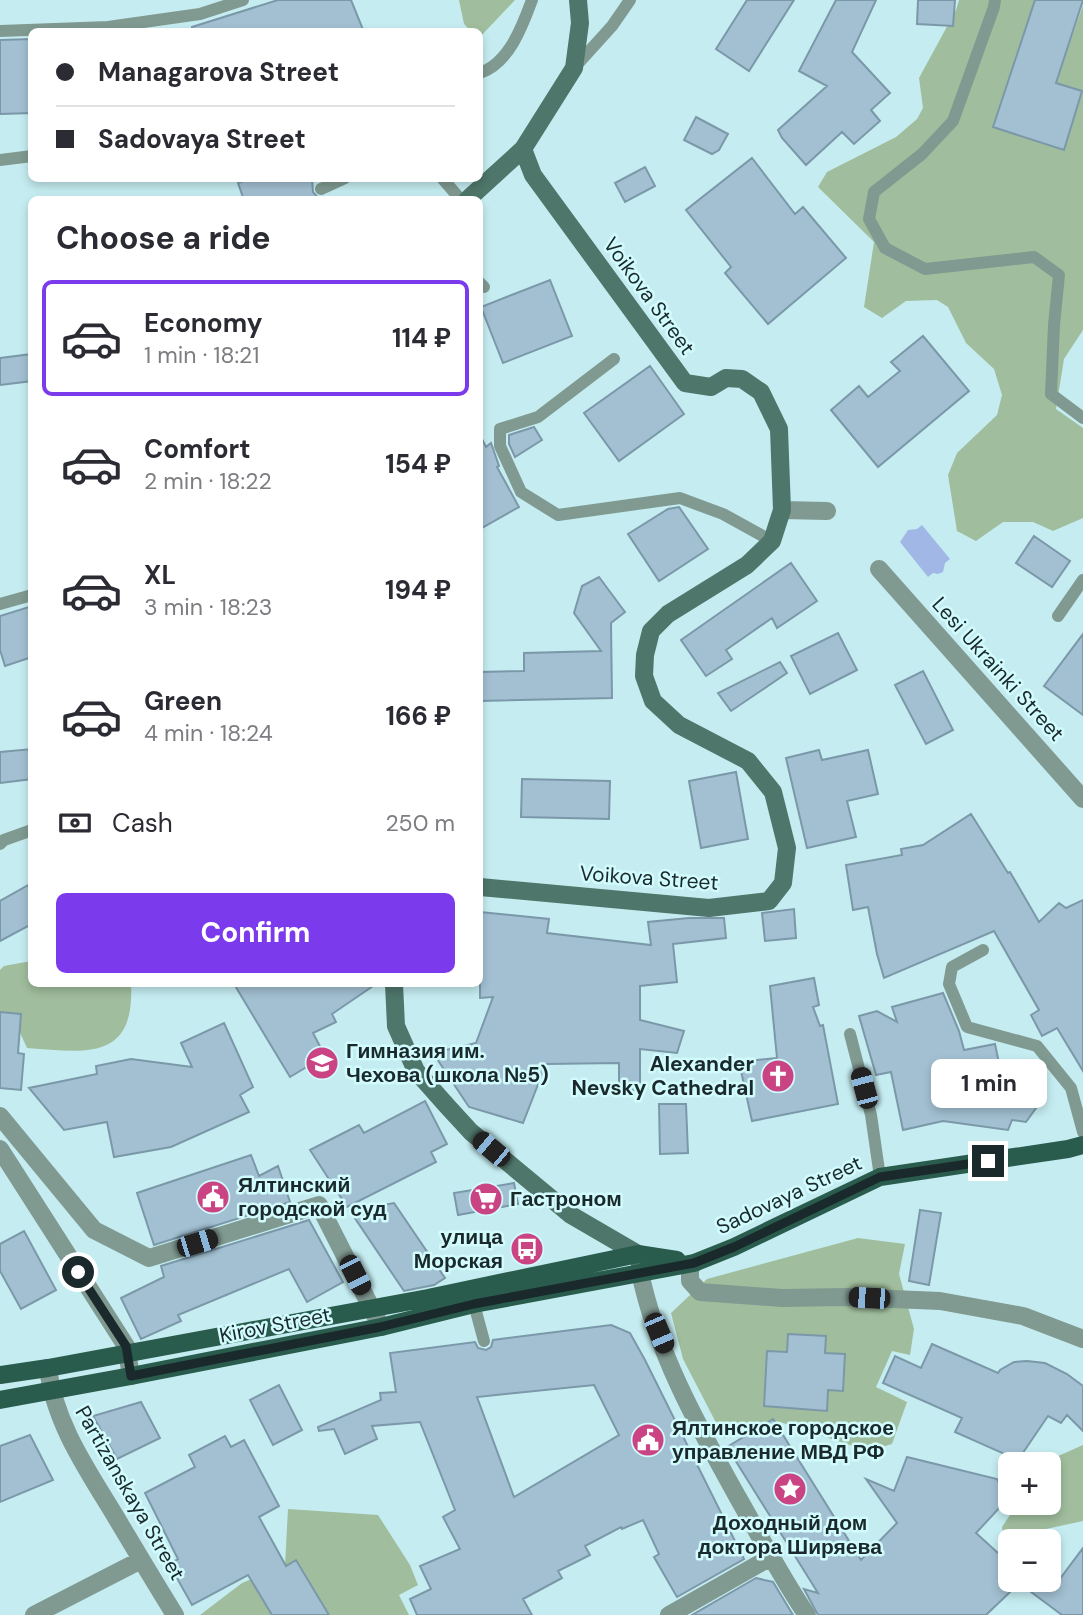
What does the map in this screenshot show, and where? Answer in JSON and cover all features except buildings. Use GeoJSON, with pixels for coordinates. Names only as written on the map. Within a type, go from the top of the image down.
{"type":"FeatureCollection","features":[{"type":"Feature","properties":{"kind":"main road","name":"Sadovaya Street"},"geometry":{"type":"LineString","coordinates":[[639,1263],[694,1263],[734,1247],[880,1177],[1083,1144]]}},
{"type":"Feature","properties":{"kind":"main road","name":"Kirov Street"},"geometry":{"type":"LineString","coordinates":[[0,1400],[380,1327],[639,1263]]}},
{"type":"Feature","properties":{"kind":"main road","name":"Kirov Street"},"geometry":{"type":"LineString","coordinates":[[0,1375],[639,1263]]}},
{"type":"Feature","properties":{"kind":"street"},"geometry":{"type":"LineString","coordinates":[[471,196],[523,149],[574,68],[580,23],[578,0]]}},
{"type":"Feature","properties":{"kind":"street","name":"Voikova Street"},"geometry":{"type":"LineString","coordinates":[[483,887],[709,908],[768,901],[778,893],[783,883],[787,848],[773,792],[748,761],[679,725],[653,701],[644,676],[645,655],[652,631],[668,614],[747,565],[772,541],[782,510],[779,429],[761,392],[742,379],[726,379],[711,387],[685,383],[533,175],[523,149]]}},
{"type":"Feature","properties":{"kind":"street"},"geometry":{"type":"LineString","coordinates":[[782,510],[827,511]]}},
{"type":"Feature","properties":{"kind":"street","name":"Lesi Ukrainki Street"},"geometry":{"type":"LineString","coordinates":[[879,569],[1083,799]]}},
{"type":"Feature","properties":{"kind":"street"},"geometry":{"type":"LineString","coordinates":[[394,987],[396,1026],[416,1071],[447,1107],[471,1132],[572,1216],[639,1263],[646,1303],[692,1415],[771,1558],[807,1615]]}},
{"type":"Feature","properties":{"kind":"street"},"geometry":{"type":"LineString","coordinates":[[0,1116],[94,1230],[149,1258],[319,1205],[380,1327]]}},
{"type":"Feature","properties":{"kind":"street"},"geometry":{"type":"LineString","coordinates":[[0,1149],[126,1346],[131,1376]]}},
{"type":"Feature","properties":{"kind":"street"},"geometry":{"type":"LineString","coordinates":[[694,1263],[690,1269],[690,1280],[700,1292],[782,1298],[845,1297],[940,1301],[1023,1317],[1083,1339]]}},
{"type":"Feature","properties":{"kind":"street","name":"Partizanskaya Street"},"geometry":{"type":"LineString","coordinates":[[48,1368],[57,1412],[92,1477],[175,1615]]}},
{"type":"Feature","properties":{"kind":"street"},"geometry":{"type":"LineString","coordinates":[[669,1615],[771,1558]]}},
{"type":"Feature","properties":{"kind":"street"},"geometry":{"type":"LineString","coordinates":[[34,1615],[141,1560]]}},
{"type":"Feature","properties":{"kind":"lane"},"geometry":{"type":"LineString","coordinates":[[86,28],[200,14],[243,0]]}},
{"type":"Feature","properties":{"kind":"lane"},"geometry":{"type":"LineString","coordinates":[[483,72],[514,43],[531,0]]}},
{"type":"Feature","properties":{"kind":"lane"},"geometry":{"type":"LineString","coordinates":[[574,68],[612,26],[629,0]]}},
{"type":"Feature","properties":{"kind":"lane"},"geometry":{"type":"LineString","coordinates":[[995,0],[953,121],[922,155],[874,192],[869,219],[885,248],[925,269],[1034,257],[1059,275],[1051,394],[1083,418]]}},
{"type":"Feature","properties":{"kind":"lane"},"geometry":{"type":"LineString","coordinates":[[0,32],[28,31]]}},
{"type":"Feature","properties":{"kind":"lane"},"geometry":{"type":"LineString","coordinates":[[0,160],[28,156]]}},
{"type":"Feature","properties":{"kind":"lane"},"geometry":{"type":"LineString","coordinates":[[321,189],[336,182]]}},
{"type":"Feature","properties":{"kind":"lane"},"geometry":{"type":"LineString","coordinates":[[445,182],[458,196]]}},
{"type":"Feature","properties":{"kind":"lane"},"geometry":{"type":"LineString","coordinates":[[614,359],[538,418],[500,429],[500,446],[521,492],[558,515],[680,498],[723,514],[772,541]]}},
{"type":"Feature","properties":{"kind":"lane"},"geometry":{"type":"LineString","coordinates":[[1058,616],[1083,580]]}},
{"type":"Feature","properties":{"kind":"lane"},"geometry":{"type":"LineString","coordinates":[[0,604],[28,596]]}},
{"type":"Feature","properties":{"kind":"lane"},"geometry":{"type":"LineString","coordinates":[[0,844],[28,831]]}},
{"type":"Feature","properties":{"kind":"lane"},"geometry":{"type":"LineString","coordinates":[[984,950],[953,967],[949,984],[967,1027],[1037,1046],[1071,1088],[1083,1132]]}},
{"type":"Feature","properties":{"kind":"lane"},"geometry":{"type":"LineString","coordinates":[[850,1034],[872,1115],[880,1177]]}},
{"type":"Feature","properties":{"kind":"lane"},"geometry":{"type":"LineString","coordinates":[[474,1304],[484,1341]]}},
{"type":"Feature","properties":{"kind":"green space"},"geometry":{"type":"Polygon","coordinates":[[[459,0],[515,0],[483,34],[483,28],[468,28],[464,24],[459,0]]]}},
{"type":"Feature","properties":{"kind":"green space"},"geometry":{"type":"Polygon","coordinates":[[[959,0],[1035,0],[1014,61],[1058,76],[1083,5],[1083,330],[1064,359],[1056,409],[1083,428],[1083,518],[1053,531],[1033,522],[1003,522],[976,541],[957,531],[948,475],[957,453],[997,415],[1002,395],[994,369],[966,343],[948,307],[937,300],[906,301],[882,318],[864,307],[874,242],[818,187],[827,172],[896,137],[917,119],[923,108],[919,78],[959,0]],[[1012,69],[994,127],[1064,149],[1082,91],[1012,69]]]}},
{"type":"Feature","properties":{"kind":"green space"},"geometry":{"type":"Polygon","coordinates":[[[28,962],[28,987],[131,987],[130,1009],[125,1027],[115,1040],[102,1047],[68,1051],[27,1048],[17,1026],[0,1013],[0,970],[4,966],[28,962]]]}},
{"type":"Feature","properties":{"kind":"green space"},"geometry":{"type":"Polygon","coordinates":[[[858,1238],[905,1244],[899,1274],[914,1329],[910,1355],[892,1351],[876,1387],[907,1402],[892,1444],[868,1451],[780,1422],[724,1438],[683,1359],[671,1313],[707,1279],[858,1238]],[[789,1334],[787,1352],[767,1351],[764,1406],[827,1411],[828,1390],[843,1391],[845,1354],[825,1353],[826,1336],[789,1334]]]}},
{"type":"Feature","properties":{"kind":"green space"},"geometry":{"type":"Polygon","coordinates":[[[1083,1445],[1083,1521],[1046,1529],[1002,1529],[1010,1515],[1061,1515],[1061,1455],[1083,1445]]]}},
{"type":"Feature","properties":{"kind":"green space"},"geometry":{"type":"Polygon","coordinates":[[[288,1509],[378,1515],[410,1565],[418,1585],[399,1595],[409,1615],[200,1615],[242,1583],[285,1565],[288,1509]]]}},
{"type":"Feature","properties":{"kind":"water"},"geometry":{"type":"Polygon","coordinates":[[[922,525],[950,559],[945,563],[943,572],[933,573],[928,577],[900,542],[908,530],[922,525]]]}},
{"type":"Feature","properties":{"kind":"place","name":"Гимназия им. Чехова (школа №5)"},"geometry":{"type":"Point","coordinates":[322,1063]}},
{"type":"Feature","properties":{"kind":"place","name":"Alexander Nevsky Cathedral"},"geometry":{"type":"Point","coordinates":[778,1076]}},
{"type":"Feature","properties":{"kind":"place","name":"Ялтинский городской суд"},"geometry":{"type":"Point","coordinates":[213,1197]}},
{"type":"Feature","properties":{"kind":"place","name":"Гастроном"},"geometry":{"type":"Point","coordinates":[486,1199]}},
{"type":"Feature","properties":{"kind":"place","name":"улица Морская"},"geometry":{"type":"Point","coordinates":[527,1249]}},
{"type":"Feature","properties":{"kind":"place","name":"Ялтинское городское управление МВД РФ"},"geometry":{"type":"Point","coordinates":[648,1440]}},
{"type":"Feature","properties":{"kind":"place","name":"Доходный дом доктора Ширяева"},"geometry":{"type":"Point","coordinates":[790,1489]}},
{"type":"Feature","properties":{"kind":"route"},"geometry":{"type":"LineString","coordinates":[[78,1272],[126,1346],[131,1376],[380,1327],[474,1304],[694,1263],[734,1247],[880,1177],[988,1161]]}}]}
